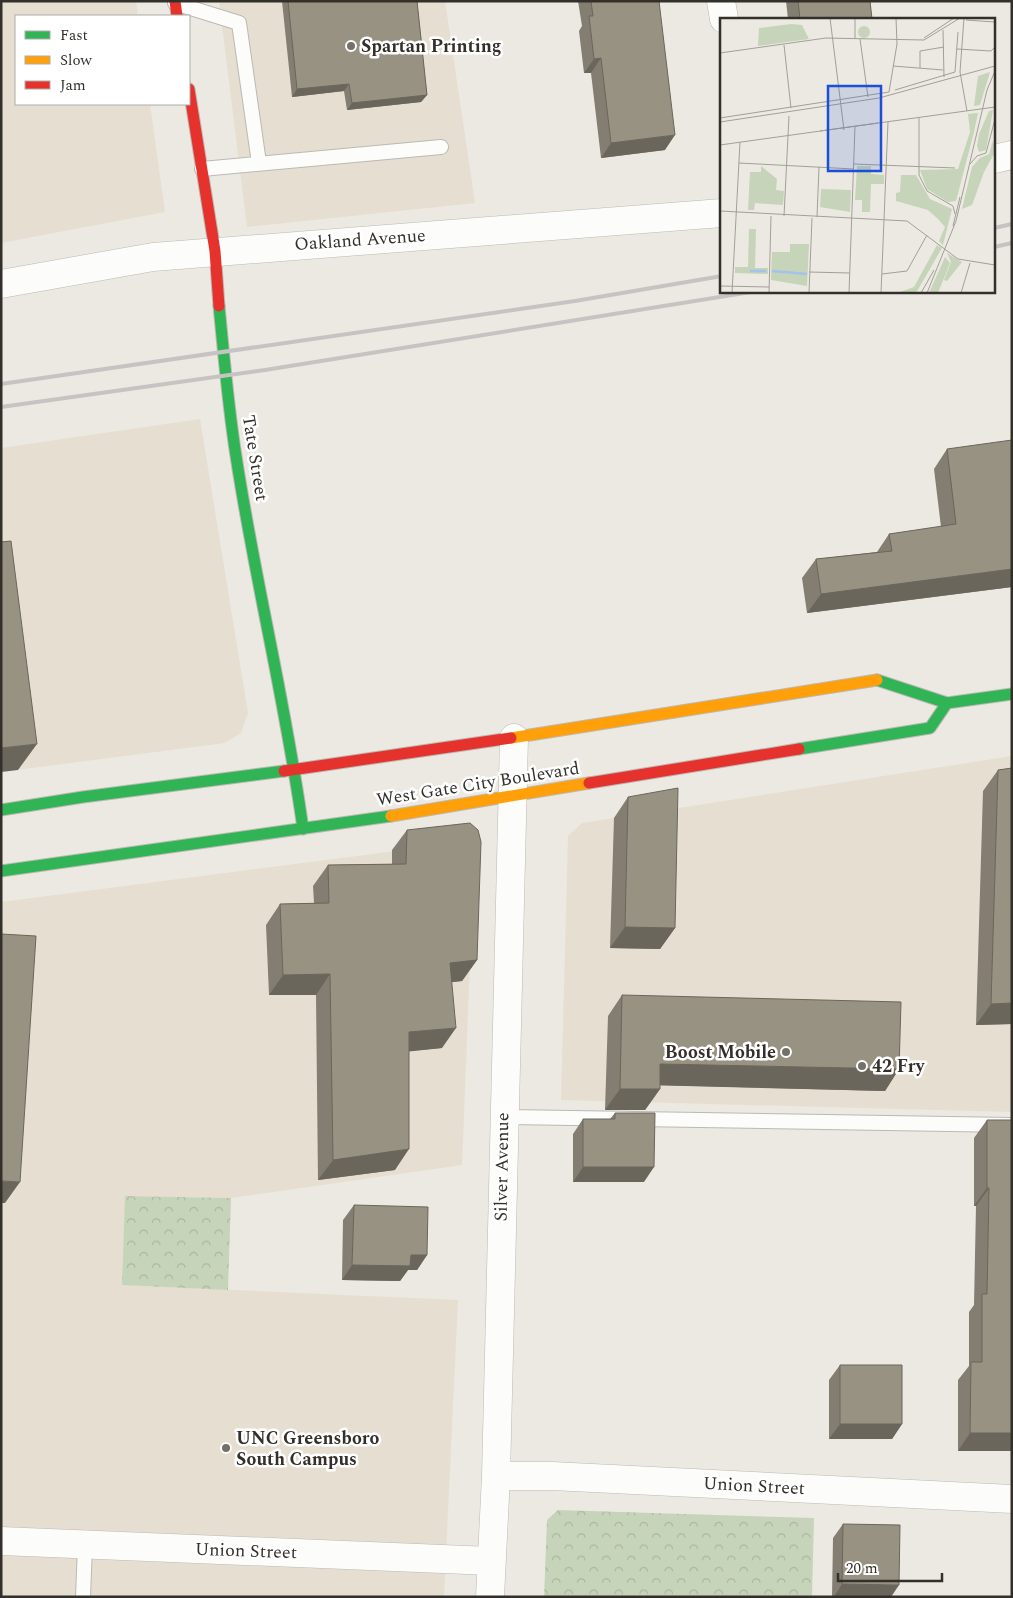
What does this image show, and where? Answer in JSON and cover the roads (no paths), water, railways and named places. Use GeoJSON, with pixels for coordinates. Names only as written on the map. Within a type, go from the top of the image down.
{"type":"FeatureCollection","features":[{"type":"Feature","properties":{"kind":"main road","name":"Tate Street"},"geometry":{"type":"LineString","coordinates":[[190,95],[215,251],[226,387],[236,458],[295,771],[303,830]]}},
{"type":"Feature","properties":{"kind":"main road"},"geometry":{"type":"LineString","coordinates":[[1,810],[83,797],[295,771],[877,680],[947,703],[1012,694]]}},
{"type":"Feature","properties":{"kind":"main road","name":"West Gate City Boulevard"},"geometry":{"type":"LineString","coordinates":[[1,871],[303,830],[930,728],[947,703]]}},
{"type":"Feature","properties":{"kind":"street"},"geometry":{"type":"LineString","coordinates":[[721,1],[724,18]]}},
{"type":"Feature","properties":{"kind":"street"},"geometry":{"type":"LineString","coordinates":[[996,159],[1012,155]]}},
{"type":"Feature","properties":{"kind":"street","name":"Oakland Avenue"},"geometry":{"type":"LineString","coordinates":[[1,284],[153,257],[720,213]]}},
{"type":"Feature","properties":{"kind":"street","name":"Silver Avenue"},"geometry":{"type":"LineString","coordinates":[[490,1597],[496,1476],[503,1117],[514,738]]}},
{"type":"Feature","properties":{"kind":"street","name":"Union Street"},"geometry":{"type":"LineString","coordinates":[[496,1476],[552,1476],[1012,1499]]}},
{"type":"Feature","properties":{"kind":"street","name":"Union Street"},"geometry":{"type":"LineString","coordinates":[[1,1541],[491,1561]]}},
{"type":"Feature","properties":{"kind":"lane"},"geometry":{"type":"LineString","coordinates":[[176,7],[210,12],[239,23],[259,163]]}},
{"type":"Feature","properties":{"kind":"lane"},"geometry":{"type":"LineString","coordinates":[[202,168],[441,147]]}},
{"type":"Feature","properties":{"kind":"lane"},"geometry":{"type":"LineString","coordinates":[[503,1117],[1012,1125]]}},
{"type":"Feature","properties":{"kind":"lane"},"geometry":{"type":"LineString","coordinates":[[83,1597],[84,1545]]}},
{"type":"Feature","properties":{"kind":"railway"},"geometry":{"type":"LineString","coordinates":[[996,228],[1012,224]]}},
{"type":"Feature","properties":{"kind":"railway"},"geometry":{"type":"LineString","coordinates":[[996,247],[1012,243]]}},
{"type":"Feature","properties":{"kind":"railway"},"geometry":{"type":"LineString","coordinates":[[1,384],[575,301],[720,276]]}},
{"type":"Feature","properties":{"kind":"railway"},"geometry":{"type":"LineString","coordinates":[[1,407],[265,370],[751,292]]}},
{"type":"Feature","properties":{"kind":"place","name":"Spartan Printing"},"geometry":{"type":"Point","coordinates":[351,46]}},
{"type":"Feature","properties":{"kind":"place","name":"Boost Mobile"},"geometry":{"type":"Point","coordinates":[786,1052]}},
{"type":"Feature","properties":{"kind":"place","name":"42 Fry"},"geometry":{"type":"Point","coordinates":[862,1066]}},
{"type":"Feature","properties":{"kind":"place","name":"UNC Greensboro South Campus"},"geometry":{"type":"Point","coordinates":[226,1448]}}]}
